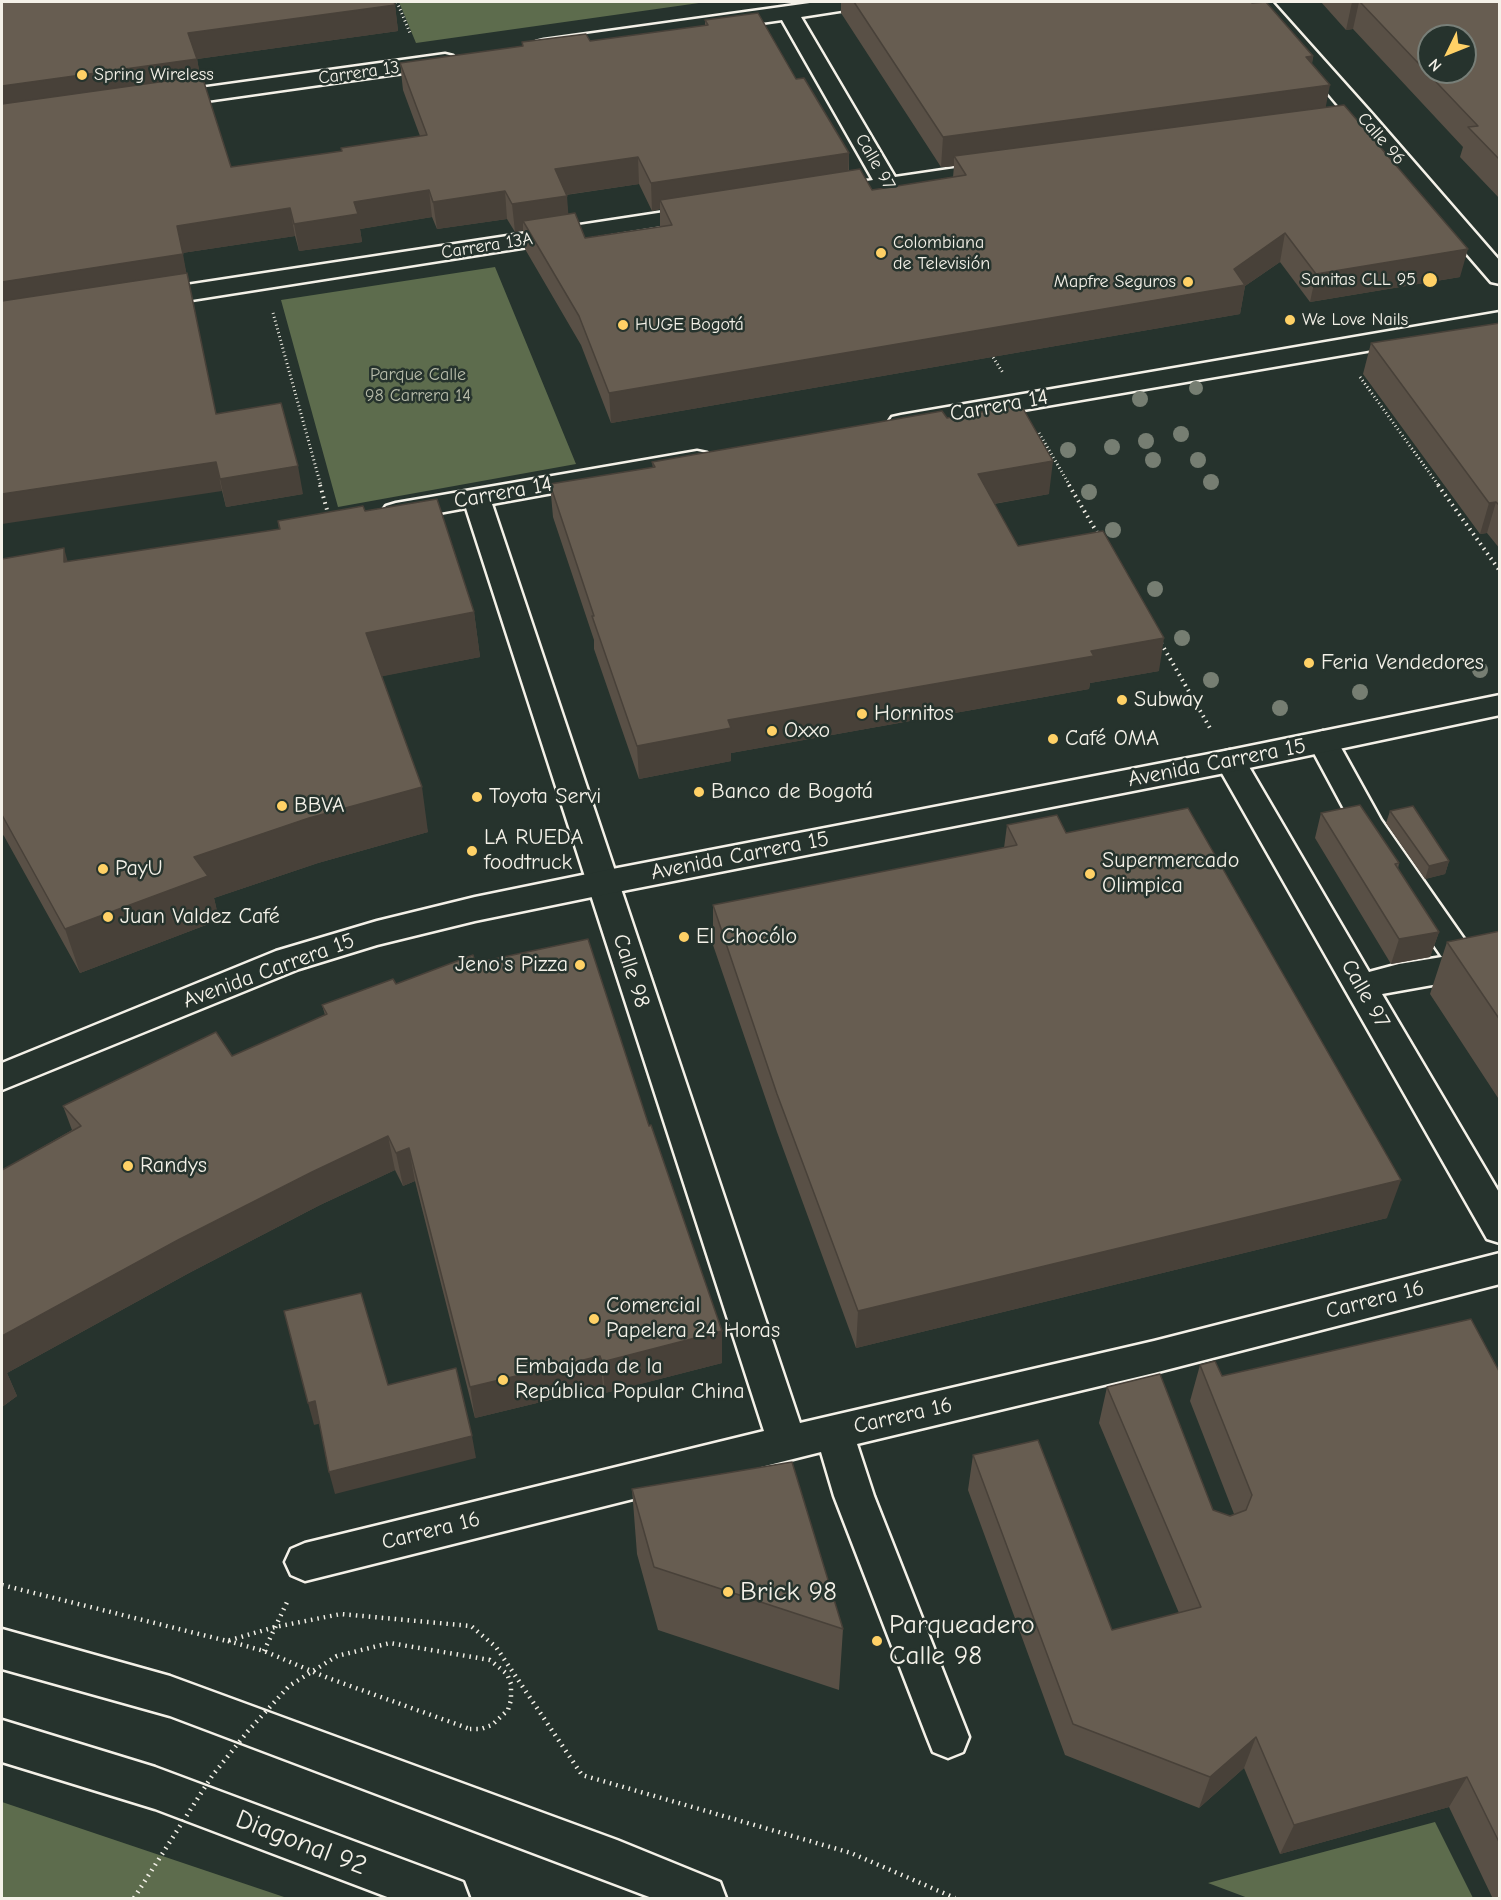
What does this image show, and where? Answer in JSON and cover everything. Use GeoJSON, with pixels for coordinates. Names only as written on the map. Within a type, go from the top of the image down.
{"type":"FeatureCollection","features":[{"type":"Feature","properties":{"kind":"street"},"geometry":{"type":"LineString","coordinates":[[529,49],[859,2]]}},
{"type":"Feature","properties":{"kind":"street","name":"Calle 96"},"geometry":{"type":"LineString","coordinates":[[1261,2],[1500,277]]}},
{"type":"Feature","properties":{"kind":"street","name":"Calle 97"},"geometry":{"type":"LineString","coordinates":[[788,12],[887,184]]}},
{"type":"Feature","properties":{"kind":"street","name":"Carrera 13"},"geometry":{"type":"LineString","coordinates":[[139,104],[470,58]]}},
{"type":"Feature","properties":{"kind":"street"},"geometry":{"type":"LineString","coordinates":[[1295,130],[1365,120]]}},
{"type":"Feature","properties":{"kind":"street"},"geometry":{"type":"LineString","coordinates":[[805,197],[1015,167]]}},
{"type":"Feature","properties":{"kind":"street","name":"Carrera 13A"},"geometry":{"type":"LineString","coordinates":[[127,302],[723,210]]}},
{"type":"Feature","properties":{"kind":"street","name":"Carrera 14"},"geometry":{"type":"LineString","coordinates":[[882,426],[1500,320]]}},
{"type":"Feature","properties":{"kind":"street","name":"Carrera 14"},"geometry":{"type":"LineString","coordinates":[[376,515],[720,455]]}},
{"type":"Feature","properties":{"kind":"street","name":"Calle 98"},"geometry":{"type":"LineString","coordinates":[[476,498],[787,1443]]}},
{"type":"Feature","properties":{"kind":"street","name":"Avenida Carrera 15"},"geometry":{"type":"LineString","coordinates":[[2,1077],[288,960],[377,933],[475,909],[602,883],[1230,761],[1500,705]]}},
{"type":"Feature","properties":{"kind":"street"},"geometry":{"type":"LineString","coordinates":[[1323,742],[1370,827],[1466,966],[1399,977],[1362,987]]}},
{"type":"Feature","properties":{"kind":"street","name":"Calle 97"},"geometry":{"type":"LineString","coordinates":[[1230,761],[1500,1228]]}},
{"type":"Feature","properties":{"kind":"street","name":"Carrera 16"},"geometry":{"type":"LineString","coordinates":[[305,1562],[834,1432],[1159,1372],[1500,1268]]}},
{"type":"Feature","properties":{"kind":"street"},"geometry":{"type":"LineString","coordinates":[[834,1432],[855,1496],[948,1737]]}},
{"type":"Feature","properties":{"kind":"street"},"geometry":{"type":"LineString","coordinates":[[2,1649],[170,1696],[617,1862],[704,1899]]}},
{"type":"Feature","properties":{"kind":"street","name":"Diagonal 92"},"geometry":{"type":"LineString","coordinates":[[2,1741],[155,1788],[447,1899]]}},
{"type":"Feature","properties":{"kind":"path"},"geometry":{"type":"LineString","coordinates":[[1338,347],[1500,571]]}},
{"type":"Feature","properties":{"kind":"path"},"geometry":{"type":"LineString","coordinates":[[990,352],[1101,539]]}},
{"type":"Feature","properties":{"kind":"path"},"geometry":{"type":"LineString","coordinates":[[1161,642],[1230,761]]}},
{"type":"Feature","properties":{"kind":"path"},"geometry":{"type":"LineString","coordinates":[[264,1652],[305,1562]]}},
{"type":"Feature","properties":{"kind":"path"},"geometry":{"type":"LineString","coordinates":[[2,1585],[264,1652],[328,1678],[470,1729],[481,1729],[492,1725],[508,1710],[511,1700],[511,1684],[507,1674],[490,1660],[479,1657],[390,1643],[337,1656],[289,1686],[248,1731],[212,1776],[134,1899]]}},
{"type":"Feature","properties":{"kind":"path"},"geometry":{"type":"LineString","coordinates":[[227,1641],[275,1627],[341,1614],[471,1626],[496,1647],[582,1774],[851,1853],[955,1899]]}},
{"type":"Feature","properties":{"kind":"green space"},"geometry":{"type":"Polygon","coordinates":[[[399,2],[706,2],[416,43],[399,2]]]}},
{"type":"Feature","properties":{"kind":"green space","name":"Parque Calle 98 Carrera 14"},"geometry":{"type":"Polygon","coordinates":[[[495,267],[576,464],[338,507],[281,300],[495,267]]]}},
{"type":"Feature","properties":{"kind":"green space"},"geometry":{"type":"Polygon","coordinates":[[[2,1802],[287,1898],[2,1898],[2,1802]]]}},
{"type":"Feature","properties":{"kind":"green space"},"geometry":{"type":"Polygon","coordinates":[[[1435,1822],[1473,1898],[1248,1898],[1208,1883],[1435,1822]]]}},
{"type":"Feature","properties":{"kind":"building"},"geometry":{"type":"Polygon","coordinates":[[[2,2],[394,2],[395,5],[188,33],[197,59],[2,86],[2,2]]]}},
{"type":"Feature","properties":{"kind":"building"},"geometry":{"type":"Polygon","coordinates":[[[854,2],[1266,2],[1313,56],[1306,57],[1330,85],[943,137],[854,2]]]}},
{"type":"Feature","properties":{"kind":"building"},"geometry":{"type":"Polygon","coordinates":[[[1360,2],[1500,2],[1500,160],[1468,127],[1478,126],[1438,84],[1477,84],[1477,24],[1417,24],[1417,62],[1360,2]]]}},
{"type":"Feature","properties":{"kind":"building"},"geometry":{"type":"Polygon","coordinates":[[[758,13],[796,79],[804,78],[849,153],[651,183],[638,157],[555,169],[567,196],[512,204],[505,191],[433,202],[429,190],[354,202],[358,214],[294,224],[290,208],[177,226],[183,254],[2,282],[2,104],[202,76],[231,167],[342,151],[341,148],[427,135],[400,63],[523,46],[522,42],[586,34],[590,41],[708,25],[705,20],[758,13]]]}},
{"type":"Feature","properties":{"kind":"building"},"geometry":{"type":"Polygon","coordinates":[[[1344,105],[1468,249],[1316,274],[1285,233],[1234,269],[1245,285],[609,393],[579,316],[523,221],[575,213],[585,238],[672,225],[660,200],[860,169],[872,190],[966,175],[954,156],[1344,105]]]}},
{"type":"Feature","properties":{"kind":"building"},"geometry":{"type":"Polygon","coordinates":[[[187,273],[216,414],[281,403],[298,466],[220,479],[216,462],[2,494],[2,301],[187,273]]]}},
{"type":"Feature","properties":{"kind":"building"},"geometry":{"type":"Polygon","coordinates":[[[1500,323],[1500,506],[1496,502],[1489,503],[1371,343],[1500,323]]]}},
{"type":"Feature","properties":{"kind":"building"},"geometry":{"type":"Polygon","coordinates":[[[1021,405],[1053,461],[978,474],[1018,546],[1103,531],[1164,638],[1091,651],[1094,656],[728,720],[731,728],[637,746],[550,484],[655,467],[652,462],[942,411],[947,418],[1021,405]]]}},
{"type":"Feature","properties":{"kind":"building"},"geometry":{"type":"Polygon","coordinates":[[[437,499],[474,612],[366,633],[422,787],[309,818],[194,857],[208,876],[65,929],[2,815],[2,559],[64,548],[64,562],[280,529],[278,521],[363,506],[365,511],[437,499]]]}},
{"type":"Feature","properties":{"kind":"building"},"geometry":{"type":"Polygon","coordinates":[[[1360,805],[1399,863],[1395,864],[1439,932],[1399,939],[1321,813],[1360,805]]]}},
{"type":"Feature","properties":{"kind":"building"},"geometry":{"type":"Polygon","coordinates":[[[1413,806],[1449,861],[1429,866],[1390,811],[1413,806]]]}},
{"type":"Feature","properties":{"kind":"building"},"geometry":{"type":"Polygon","coordinates":[[[1188,808],[1401,1180],[858,1311],[777,1094],[713,905],[1017,845],[1007,825],[1057,815],[1066,833],[1188,808]]]}},
{"type":"Feature","properties":{"kind":"building"},"geometry":{"type":"Polygon","coordinates":[[[1500,931],[1500,1020],[1447,942],[1500,931]]]}},
{"type":"Feature","properties":{"kind":"building"},"geometry":{"type":"Polygon","coordinates":[[[588,939],[649,1126],[651,1125],[722,1331],[602,1362],[600,1356],[470,1387],[409,1148],[396,1153],[388,1136],[178,1240],[2,1336],[2,1170],[81,1126],[63,1106],[216,1032],[232,1056],[327,1014],[322,1005],[393,979],[396,984],[473,955],[475,963],[588,939]]]}},
{"type":"Feature","properties":{"kind":"building"},"geometry":{"type":"Polygon","coordinates":[[[361,1293],[388,1385],[456,1368],[472,1436],[329,1472],[315,1401],[308,1403],[284,1311],[361,1293]]]}},
{"type":"Feature","properties":{"kind":"building"},"geometry":{"type":"Polygon","coordinates":[[[1471,1319],[1500,1373],[1500,1844],[1467,1777],[1294,1825],[1256,1737],[1210,1777],[1073,1724],[973,1455],[1038,1440],[1112,1630],[1201,1607],[1107,1387],[1160,1374],[1213,1510],[1230,1516],[1246,1510],[1252,1495],[1200,1365],[1215,1361],[1222,1376],[1471,1319]]]}},
{"type":"Feature","properties":{"kind":"building"},"geometry":{"type":"Polygon","coordinates":[[[792,1462],[843,1629],[654,1567],[632,1489],[792,1462]]]}},
{"type":"Feature","properties":{"kind":"place","name":"Spring Wireless"},"geometry":{"type":"Point","coordinates":[82,75]}},
{"type":"Feature","properties":{"kind":"place","name":"Colombiana de Televisión"},"geometry":{"type":"Point","coordinates":[881,253]}},
{"type":"Feature","properties":{"kind":"place","name":"Sanitas CLL 95"},"geometry":{"type":"Point","coordinates":[1430,280]}},
{"type":"Feature","properties":{"kind":"place","name":"Mapfre Seguros"},"geometry":{"type":"Point","coordinates":[1188,282]}},
{"type":"Feature","properties":{"kind":"place","name":"We Love Nails"},"geometry":{"type":"Point","coordinates":[1290,320]}},
{"type":"Feature","properties":{"kind":"place","name":"HUGE Bogotá"},"geometry":{"type":"Point","coordinates":[623,325]}},
{"type":"Feature","properties":{"kind":"place","name":"Feria Vendedores"},"geometry":{"type":"Point","coordinates":[1309,663]}},
{"type":"Feature","properties":{"kind":"place","name":"Subway"},"geometry":{"type":"Point","coordinates":[1122,700]}},
{"type":"Feature","properties":{"kind":"place","name":"Hornitos"},"geometry":{"type":"Point","coordinates":[862,714]}},
{"type":"Feature","properties":{"kind":"place","name":"Oxxo"},"geometry":{"type":"Point","coordinates":[772,731]}},
{"type":"Feature","properties":{"kind":"place","name":"Café OMA"},"geometry":{"type":"Point","coordinates":[1053,739]}},
{"type":"Feature","properties":{"kind":"place","name":"Banco de Bogotá"},"geometry":{"type":"Point","coordinates":[699,792]}},
{"type":"Feature","properties":{"kind":"place","name":"Toyota Servi"},"geometry":{"type":"Point","coordinates":[477,797]}},
{"type":"Feature","properties":{"kind":"place","name":"BBVA"},"geometry":{"type":"Point","coordinates":[282,806]}},
{"type":"Feature","properties":{"kind":"place","name":"LA RUEDA foodtruck"},"geometry":{"type":"Point","coordinates":[472,851]}},
{"type":"Feature","properties":{"kind":"place","name":"PayU"},"geometry":{"type":"Point","coordinates":[103,869]}},
{"type":"Feature","properties":{"kind":"place","name":"Supermercado Olimpica"},"geometry":{"type":"Point","coordinates":[1090,874]}},
{"type":"Feature","properties":{"kind":"place","name":"Juan Valdez Café"},"geometry":{"type":"Point","coordinates":[108,917]}},
{"type":"Feature","properties":{"kind":"place","name":"El Chocólo"},"geometry":{"type":"Point","coordinates":[684,937]}},
{"type":"Feature","properties":{"kind":"place","name":"Jeno's Pizza"},"geometry":{"type":"Point","coordinates":[580,965]}},
{"type":"Feature","properties":{"kind":"place","name":"Randys"},"geometry":{"type":"Point","coordinates":[128,1166]}},
{"type":"Feature","properties":{"kind":"place","name":"Comercial Papelera 24 Horas"},"geometry":{"type":"Point","coordinates":[594,1319]}},
{"type":"Feature","properties":{"kind":"place","name":"Embajada de la República Popular China"},"geometry":{"type":"Point","coordinates":[503,1380]}},
{"type":"Feature","properties":{"kind":"place","name":"Brick 98"},"geometry":{"type":"Point","coordinates":[728,1592]}},
{"type":"Feature","properties":{"kind":"place","name":"Parqueadero Calle 98"},"geometry":{"type":"Point","coordinates":[877,1641]}}]}
